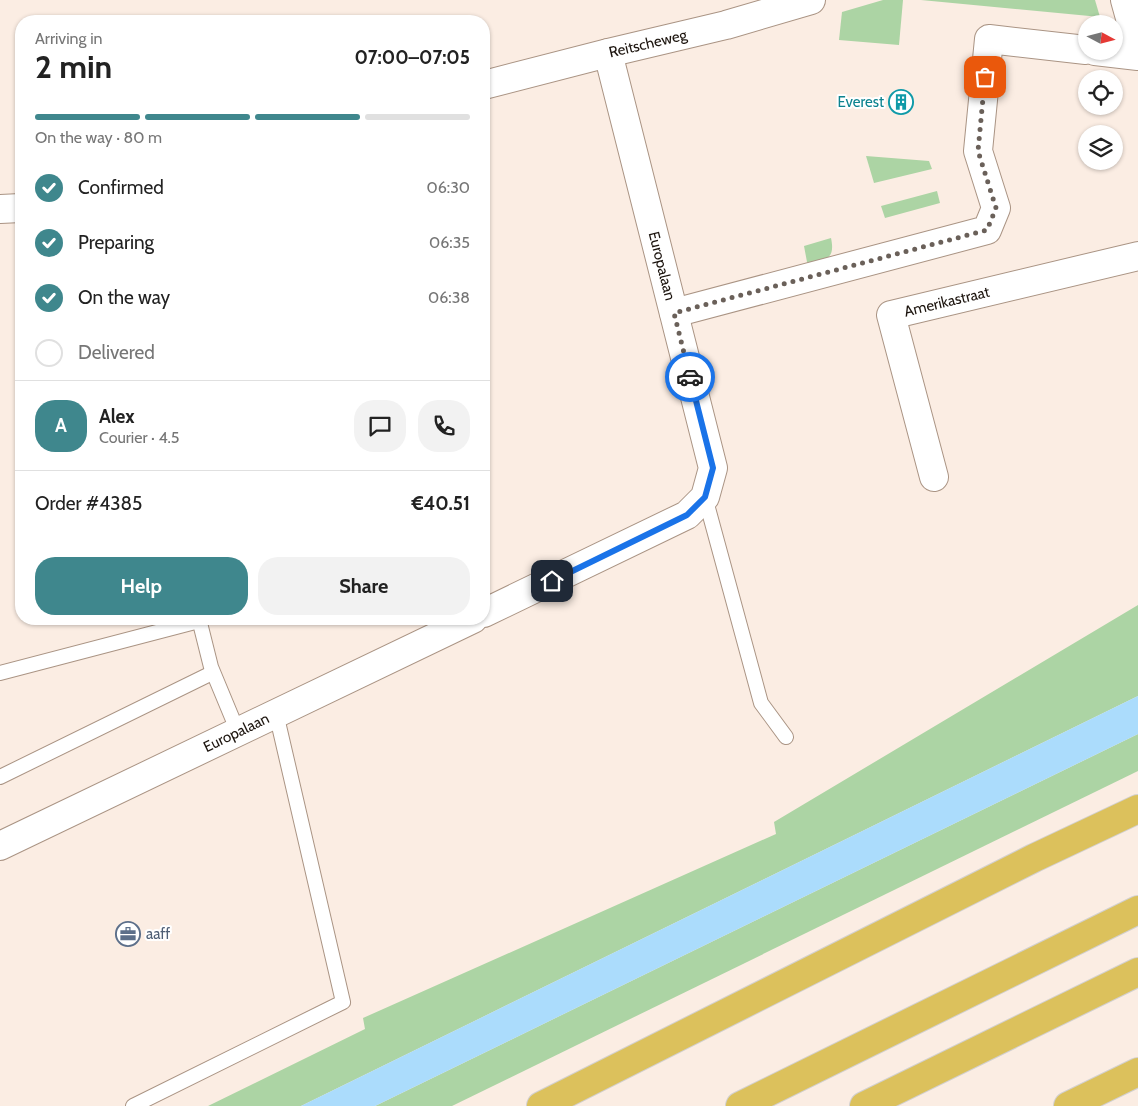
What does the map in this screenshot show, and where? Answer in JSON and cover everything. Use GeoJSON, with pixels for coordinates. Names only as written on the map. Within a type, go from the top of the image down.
{"type":"FeatureCollection","features":[{"type":"Feature","properties":{"kind":"highway"},"geometry":{"type":"LineString","coordinates":[[541,1106],[1034,858],[1138,809]]}},
{"type":"Feature","properties":{"kind":"highway"},"geometry":{"type":"LineString","coordinates":[[740,1106],[1138,910]]}},
{"type":"Feature","properties":{"kind":"highway"},"geometry":{"type":"LineString","coordinates":[[864,1106],[1138,972]]}},
{"type":"Feature","properties":{"kind":"highway"},"geometry":{"type":"LineString","coordinates":[[1068,1106],[1138,1072]]}},
{"type":"Feature","properties":{"kind":"street","name":"Reitscheweg"},"geometry":{"type":"LineString","coordinates":[[490,83],[608,53],[726,26],[811,0]]}},
{"type":"Feature","properties":{"kind":"street"},"geometry":{"type":"LineString","coordinates":[[1125,0],[1138,47]]}},
{"type":"Feature","properties":{"kind":"street"},"geometry":{"type":"LineString","coordinates":[[674,313],[987,230],[996,208],[978,151],[988,39],[1078,49]]}},
{"type":"Feature","properties":{"kind":"street","name":"Europalaan"},"geometry":{"type":"LineString","coordinates":[[490,610],[687,515],[705,497],[713,468],[608,53]]}},
{"type":"Feature","properties":{"kind":"street"},"geometry":{"type":"LineString","coordinates":[[1123,54],[1138,56]]}},
{"type":"Feature","properties":{"kind":"street"},"geometry":{"type":"LineString","coordinates":[[0,209],[15,208]]}},
{"type":"Feature","properties":{"kind":"street","name":"Amerikastraat"},"geometry":{"type":"LineString","coordinates":[[934,478],[891,315],[1138,256]]}},
{"type":"Feature","properties":{"kind":"street","name":"Europalaan"},"geometry":{"type":"LineString","coordinates":[[0,846],[459,625]]}},
{"type":"Feature","properties":{"kind":"lane"},"geometry":{"type":"LineString","coordinates":[[705,497],[761,703],[786,737]]}},
{"type":"Feature","properties":{"kind":"lane"},"geometry":{"type":"LineString","coordinates":[[0,674],[181,625]]}},
{"type":"Feature","properties":{"kind":"lane"},"geometry":{"type":"LineString","coordinates":[[200,625],[212,673],[238,732]]}},
{"type":"Feature","properties":{"kind":"lane"},"geometry":{"type":"LineString","coordinates":[[0,777],[212,673]]}},
{"type":"Feature","properties":{"kind":"lane"},"geometry":{"type":"LineString","coordinates":[[133,1106],[343,1002],[276,713]]}},
{"type":"Feature","properties":{"kind":"green space"},"geometry":{"type":"Polygon","coordinates":[[[883,0],[903,0],[899,45],[839,40],[842,12],[883,0]]]}},
{"type":"Feature","properties":{"kind":"green space"},"geometry":{"type":"Polygon","coordinates":[[[921,0],[1095,0],[1099,15],[1079,15],[921,0]]]}},
{"type":"Feature","properties":{"kind":"green space"},"geometry":{"type":"Polygon","coordinates":[[[866,156],[929,161],[932,169],[874,183],[866,156]]]}},
{"type":"Feature","properties":{"kind":"green space"},"geometry":{"type":"Polygon","coordinates":[[[937,191],[940,203],[885,218],[881,206],[937,191]]]}},
{"type":"Feature","properties":{"kind":"green space"},"geometry":{"type":"Polygon","coordinates":[[[831,238],[832,249],[826,259],[813,265],[807,262],[804,246],[831,238]]]}},
{"type":"Feature","properties":{"kind":"green space"},"geometry":{"type":"Polygon","coordinates":[[[1138,605],[1138,696],[301,1106],[208,1106],[365,1029],[363,1018],[776,834],[774,822],[1138,605]]]}},
{"type":"Feature","properties":{"kind":"green space"},"geometry":{"type":"Polygon","coordinates":[[[1138,734],[1138,771],[452,1106],[375,1106],[1138,734]]]}},
{"type":"Feature","properties":{"kind":"water"},"geometry":{"type":"Polygon","coordinates":[[[1138,696],[1138,734],[375,1106],[301,1106],[1138,696]]]}},
{"type":"Feature","properties":{"kind":"way so far"},"geometry":{"type":"LineString","coordinates":[[690,377],[674,313],[987,230],[996,208],[978,151],[985,77]]}},
{"type":"Feature","properties":{"kind":"place","name":"Everest"},"geometry":{"type":"Point","coordinates":[901,102]}},
{"type":"Feature","properties":{"kind":"place","name":"aaff"},"geometry":{"type":"Point","coordinates":[128,934]}},
{"type":"Feature","properties":{"kind":"route"},"geometry":{"type":"LineString","coordinates":[[552,581],[687,515],[705,497],[713,468],[690,377]]}}]}
